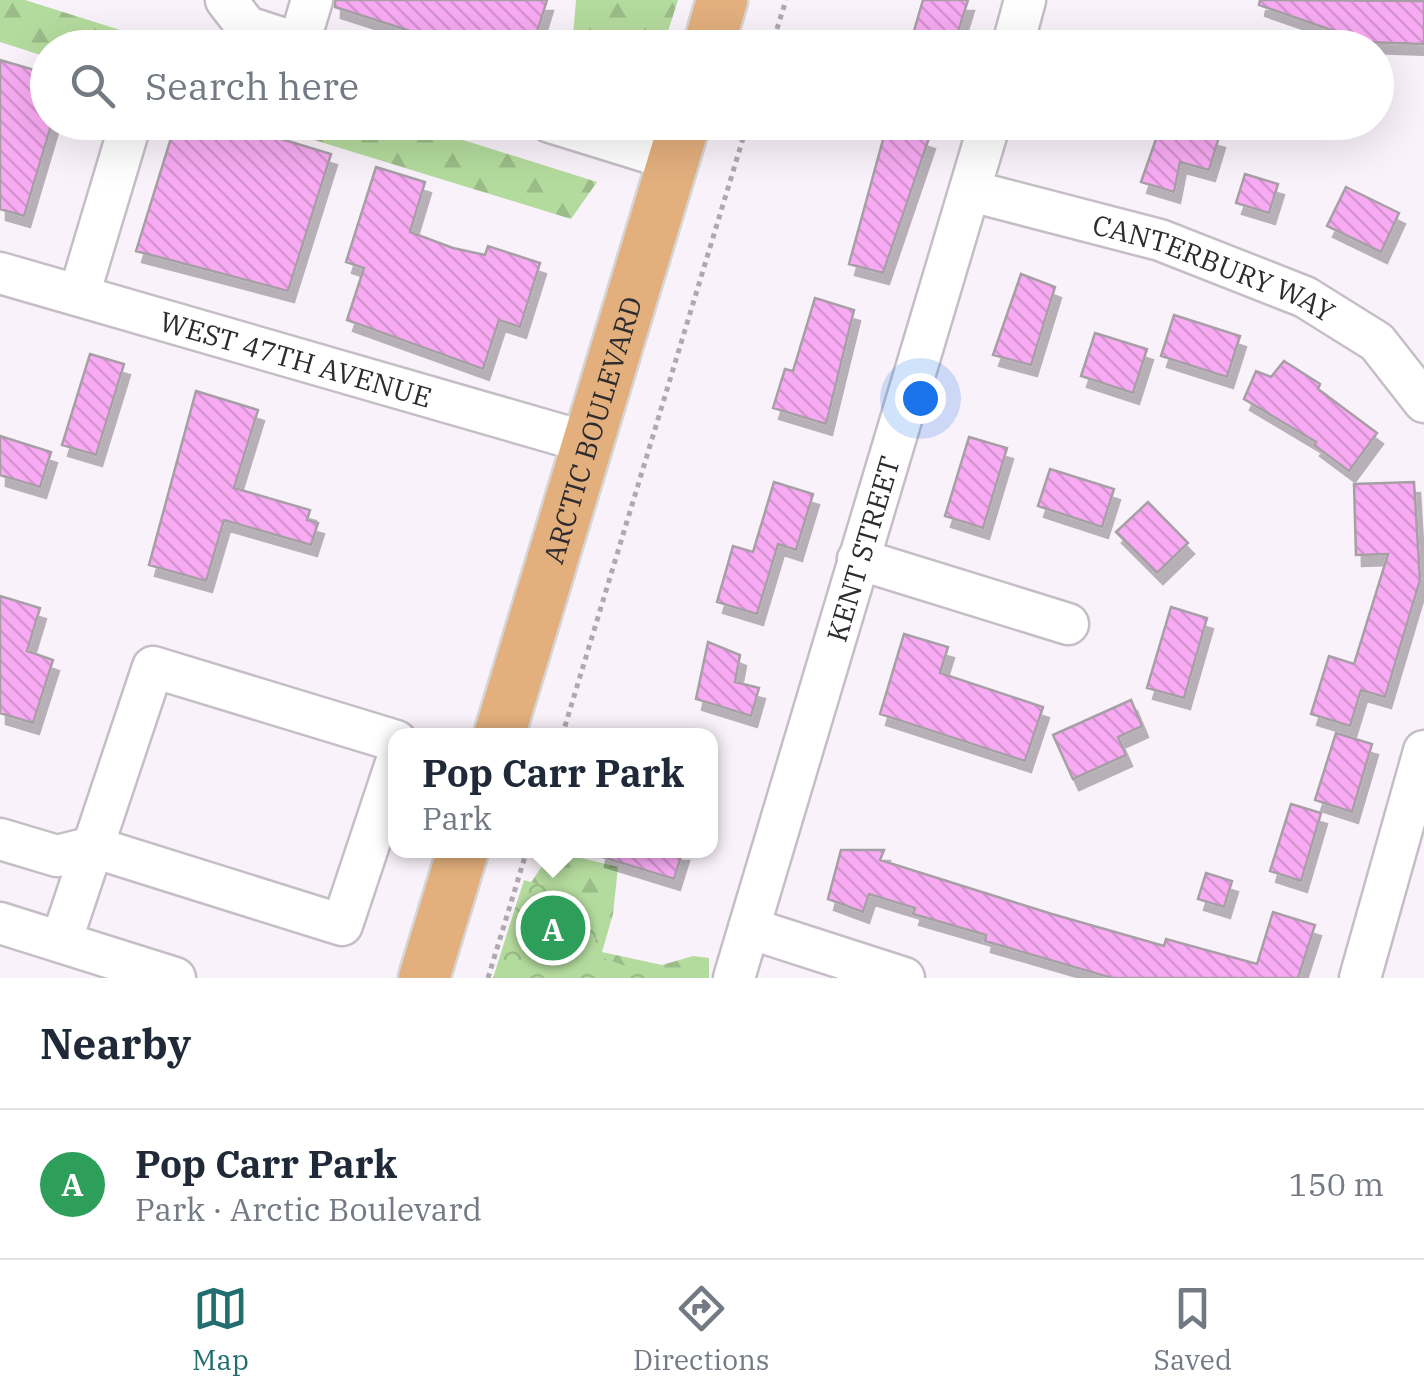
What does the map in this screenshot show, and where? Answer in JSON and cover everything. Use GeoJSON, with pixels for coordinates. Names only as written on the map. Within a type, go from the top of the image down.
{"type":"FeatureCollection","features":[{"type":"Feature","properties":{"kind":"main road"},"geometry":{"type":"LineString","coordinates":[[713,30],[722,0]]}},
{"type":"Feature","properties":{"kind":"main road","name":"ARCTIC BOULEVARD"},"geometry":{"type":"LineString","coordinates":[[500,728],[679,141]]}},
{"type":"Feature","properties":{"kind":"main road"},"geometry":{"type":"LineString","coordinates":[[424,978],[461,858]]}},
{"type":"Feature","properties":{"kind":"street"},"geometry":{"type":"LineString","coordinates":[[226,0],[247,26],[259,30]]}},
{"type":"Feature","properties":{"kind":"street"},"geometry":{"type":"LineString","coordinates":[[307,30],[312,0]]}},
{"type":"Feature","properties":{"kind":"street"},"geometry":{"type":"LineString","coordinates":[[1017,30],[1025,0]]}},
{"type":"Feature","properties":{"kind":"street"},"geometry":{"type":"LineString","coordinates":[[79,295],[126,140]]}},
{"type":"Feature","properties":{"kind":"street","name":"KENT STREET"},"geometry":{"type":"LineString","coordinates":[[734,978],[985,140]]}},
{"type":"Feature","properties":{"kind":"street","name":"CANTERBURY WAY"},"geometry":{"type":"LineString","coordinates":[[971,191],[1160,240],[1305,297],[1377,342],[1424,402]]}},
{"type":"Feature","properties":{"kind":"street","name":"WEST 47TH AVENUE"},"geometry":{"type":"LineString","coordinates":[[0,272],[589,443]]}},
{"type":"Feature","properties":{"kind":"street"},"geometry":{"type":"LineString","coordinates":[[858,559],[1068,624]]}},
{"type":"Feature","properties":{"kind":"street"},"geometry":{"type":"LineString","coordinates":[[61,942],[153,668],[388,738]]}},
{"type":"Feature","properties":{"kind":"street"},"geometry":{"type":"LineString","coordinates":[[1360,978],[1424,751]]}},
{"type":"Feature","properties":{"kind":"street"},"geometry":{"type":"LineString","coordinates":[[0,839],[57,856],[93,847],[342,925],[388,787]]}},
{"type":"Feature","properties":{"kind":"street"},"geometry":{"type":"LineString","coordinates":[[0,923],[176,978]]}},
{"type":"Feature","properties":{"kind":"street"},"geometry":{"type":"LineString","coordinates":[[749,928],[904,978]]}},
{"type":"Feature","properties":{"kind":"path"},"geometry":{"type":"LineString","coordinates":[[777,30],[786,0]]}},
{"type":"Feature","properties":{"kind":"path"},"geometry":{"type":"LineString","coordinates":[[564,728],[743,140]]}},
{"type":"Feature","properties":{"kind":"path"},"geometry":{"type":"LineString","coordinates":[[488,978],[525,858]]}},
{"type":"Feature","properties":{"kind":"green space"},"geometry":{"type":"Polygon","coordinates":[[[0,0],[25,0],[120,30],[30,30],[30,52],[0,42],[0,0]]]}},
{"type":"Feature","properties":{"kind":"green space"},"geometry":{"type":"Polygon","coordinates":[[[576,0],[678,0],[668,30],[573,30],[576,0]]]}},
{"type":"Feature","properties":{"kind":"green space"},"geometry":{"type":"Polygon","coordinates":[[[314,140],[463,140],[597,182],[571,219],[314,140]]]}},
{"type":"Feature","properties":{"kind":"green space"},"geometry":{"type":"Polygon","coordinates":[[[548,858],[581,858],[618,867],[613,914],[602,952],[662,965],[693,956],[709,958],[709,978],[501,978],[531,882],[548,858]]]}},
{"type":"Feature","properties":{"kind":"green space"},"geometry":{"type":"Polygon","coordinates":[[[524,880],[599,902],[594,955],[660,978],[493,978],[524,880]]]}},
{"type":"Feature","properties":{"kind":"building"},"geometry":{"type":"Polygon","coordinates":[[[335,0],[547,0],[538,30],[407,30],[335,7],[335,0]]]}},
{"type":"Feature","properties":{"kind":"building"},"geometry":{"type":"Polygon","coordinates":[[[923,0],[968,0],[959,30],[914,30],[923,0]]]}},
{"type":"Feature","properties":{"kind":"building"},"geometry":{"type":"Polygon","coordinates":[[[1260,0],[1424,1],[1424,44],[1394,43],[1394,30],[1331,30],[1259,5],[1260,0]]]}},
{"type":"Feature","properties":{"kind":"building"},"geometry":{"type":"Polygon","coordinates":[[[0,60],[30,69],[30,140],[47,140],[24,216],[0,209],[0,60]]]}},
{"type":"Feature","properties":{"kind":"building"},"geometry":{"type":"Polygon","coordinates":[[[170,140],[285,140],[331,154],[288,291],[136,251],[170,140]]]}},
{"type":"Feature","properties":{"kind":"building"},"geometry":{"type":"Polygon","coordinates":[[[883,140],[928,140],[883,273],[849,264],[883,140]]]}},
{"type":"Feature","properties":{"kind":"building"},"geometry":{"type":"Polygon","coordinates":[[[1156,140],[1218,140],[1209,170],[1180,162],[1174,192],[1141,182],[1156,140]]]}},
{"type":"Feature","properties":{"kind":"building"},"geometry":{"type":"Polygon","coordinates":[[[376,167],[425,182],[410,232],[453,248],[485,255],[488,246],[540,263],[520,327],[499,320],[483,369],[347,320],[364,268],[346,262],[376,167]]]}},
{"type":"Feature","properties":{"kind":"building"},"geometry":{"type":"Polygon","coordinates":[[[1245,174],[1278,184],[1269,213],[1236,203],[1245,174]]]}},
{"type":"Feature","properties":{"kind":"building"},"geometry":{"type":"Polygon","coordinates":[[[1346,187],[1399,213],[1381,252],[1327,226],[1346,187]]]}},
{"type":"Feature","properties":{"kind":"building"},"geometry":{"type":"Polygon","coordinates":[[[1021,274],[1055,287],[1031,365],[993,355],[1021,274]]]}},
{"type":"Feature","properties":{"kind":"building"},"geometry":{"type":"Polygon","coordinates":[[[815,298],[854,310],[826,424],[773,408],[785,369],[793,371],[815,298]]]}},
{"type":"Feature","properties":{"kind":"building"},"geometry":{"type":"Polygon","coordinates":[[[1174,315],[1240,336],[1227,377],[1161,356],[1174,315]]]}},
{"type":"Feature","properties":{"kind":"building"},"geometry":{"type":"Polygon","coordinates":[[[1095,333],[1147,349],[1133,393],[1081,376],[1095,333]]]}},
{"type":"Feature","properties":{"kind":"building"},"geometry":{"type":"Polygon","coordinates":[[[90,354],[124,364],[96,455],[62,445],[90,354]]]}},
{"type":"Feature","properties":{"kind":"building"},"geometry":{"type":"Polygon","coordinates":[[[1284,361],[1320,384],[1318,389],[1377,433],[1349,471],[1314,445],[1316,442],[1244,399],[1256,371],[1271,377],[1284,361]]]}},
{"type":"Feature","properties":{"kind":"building"},"geometry":{"type":"Polygon","coordinates":[[[196,391],[258,410],[234,488],[310,510],[307,520],[318,523],[311,545],[224,520],[206,581],[149,565],[196,391]]]}},
{"type":"Feature","properties":{"kind":"building"},"geometry":{"type":"Polygon","coordinates":[[[0,436],[51,452],[40,487],[0,475],[0,436]]]}},
{"type":"Feature","properties":{"kind":"building"},"geometry":{"type":"Polygon","coordinates":[[[969,437],[1007,448],[983,528],[945,516],[969,437]]]}},
{"type":"Feature","properties":{"kind":"building"},"geometry":{"type":"Polygon","coordinates":[[[1050,469],[1114,489],[1102,527],[1038,506],[1050,469]]]}},
{"type":"Feature","properties":{"kind":"building"},"geometry":{"type":"Polygon","coordinates":[[[774,482],[813,494],[796,550],[778,544],[757,614],[717,602],[733,546],[753,552],[774,482]]]}},
{"type":"Feature","properties":{"kind":"building"},"geometry":{"type":"Polygon","coordinates":[[[1414,482],[1420,580],[1385,697],[1361,690],[1350,726],[1311,714],[1329,656],[1354,664],[1388,554],[1356,555],[1354,484],[1414,482]]]}},
{"type":"Feature","properties":{"kind":"building"},"geometry":{"type":"Polygon","coordinates":[[[1148,502],[1188,543],[1157,573],[1116,532],[1148,502]]]}},
{"type":"Feature","properties":{"kind":"building"},"geometry":{"type":"Polygon","coordinates":[[[0,596],[40,608],[27,651],[53,660],[33,723],[0,713],[0,596]]]}},
{"type":"Feature","properties":{"kind":"building"},"geometry":{"type":"Polygon","coordinates":[[[1171,607],[1207,618],[1184,698],[1147,688],[1171,607]]]}},
{"type":"Feature","properties":{"kind":"building"},"geometry":{"type":"Polygon","coordinates":[[[904,634],[948,647],[940,673],[1043,707],[1025,761],[880,714],[904,634]]]}},
{"type":"Feature","properties":{"kind":"building"},"geometry":{"type":"Polygon","coordinates":[[[708,642],[740,655],[735,682],[759,688],[751,716],[696,699],[708,642]]]}},
{"type":"Feature","properties":{"kind":"building"},"geometry":{"type":"Polygon","coordinates":[[[1131,700],[1142,726],[1118,737],[1126,755],[1073,779],[1053,735],[1131,700]]]}},
{"type":"Feature","properties":{"kind":"building"},"geometry":{"type":"Polygon","coordinates":[[[1336,733],[1372,744],[1352,812],[1315,800],[1336,733]]]}},
{"type":"Feature","properties":{"kind":"building"},"geometry":{"type":"Polygon","coordinates":[[[1291,804],[1321,813],[1301,881],[1270,871],[1291,804]]]}},
{"type":"Feature","properties":{"kind":"building"},"geometry":{"type":"Polygon","coordinates":[[[841,850],[884,850],[880,860],[1052,914],[1164,946],[1166,939],[1257,964],[1273,912],[1315,925],[1298,978],[1112,978],[985,941],[986,935],[913,914],[915,908],[869,894],[863,912],[828,899],[841,850]]]}},
{"type":"Feature","properties":{"kind":"building"},"geometry":{"type":"Polygon","coordinates":[[[606,858],[681,858],[674,879],[606,858]]]}},
{"type":"Feature","properties":{"kind":"building"},"geometry":{"type":"Polygon","coordinates":[[[1206,873],[1232,881],[1224,907],[1198,899],[1206,873]]]}},
{"type":"Feature","properties":{"kind":"place","name":"Pop Carr Park"},"geometry":{"type":"Point","coordinates":[553,928]}}]}
